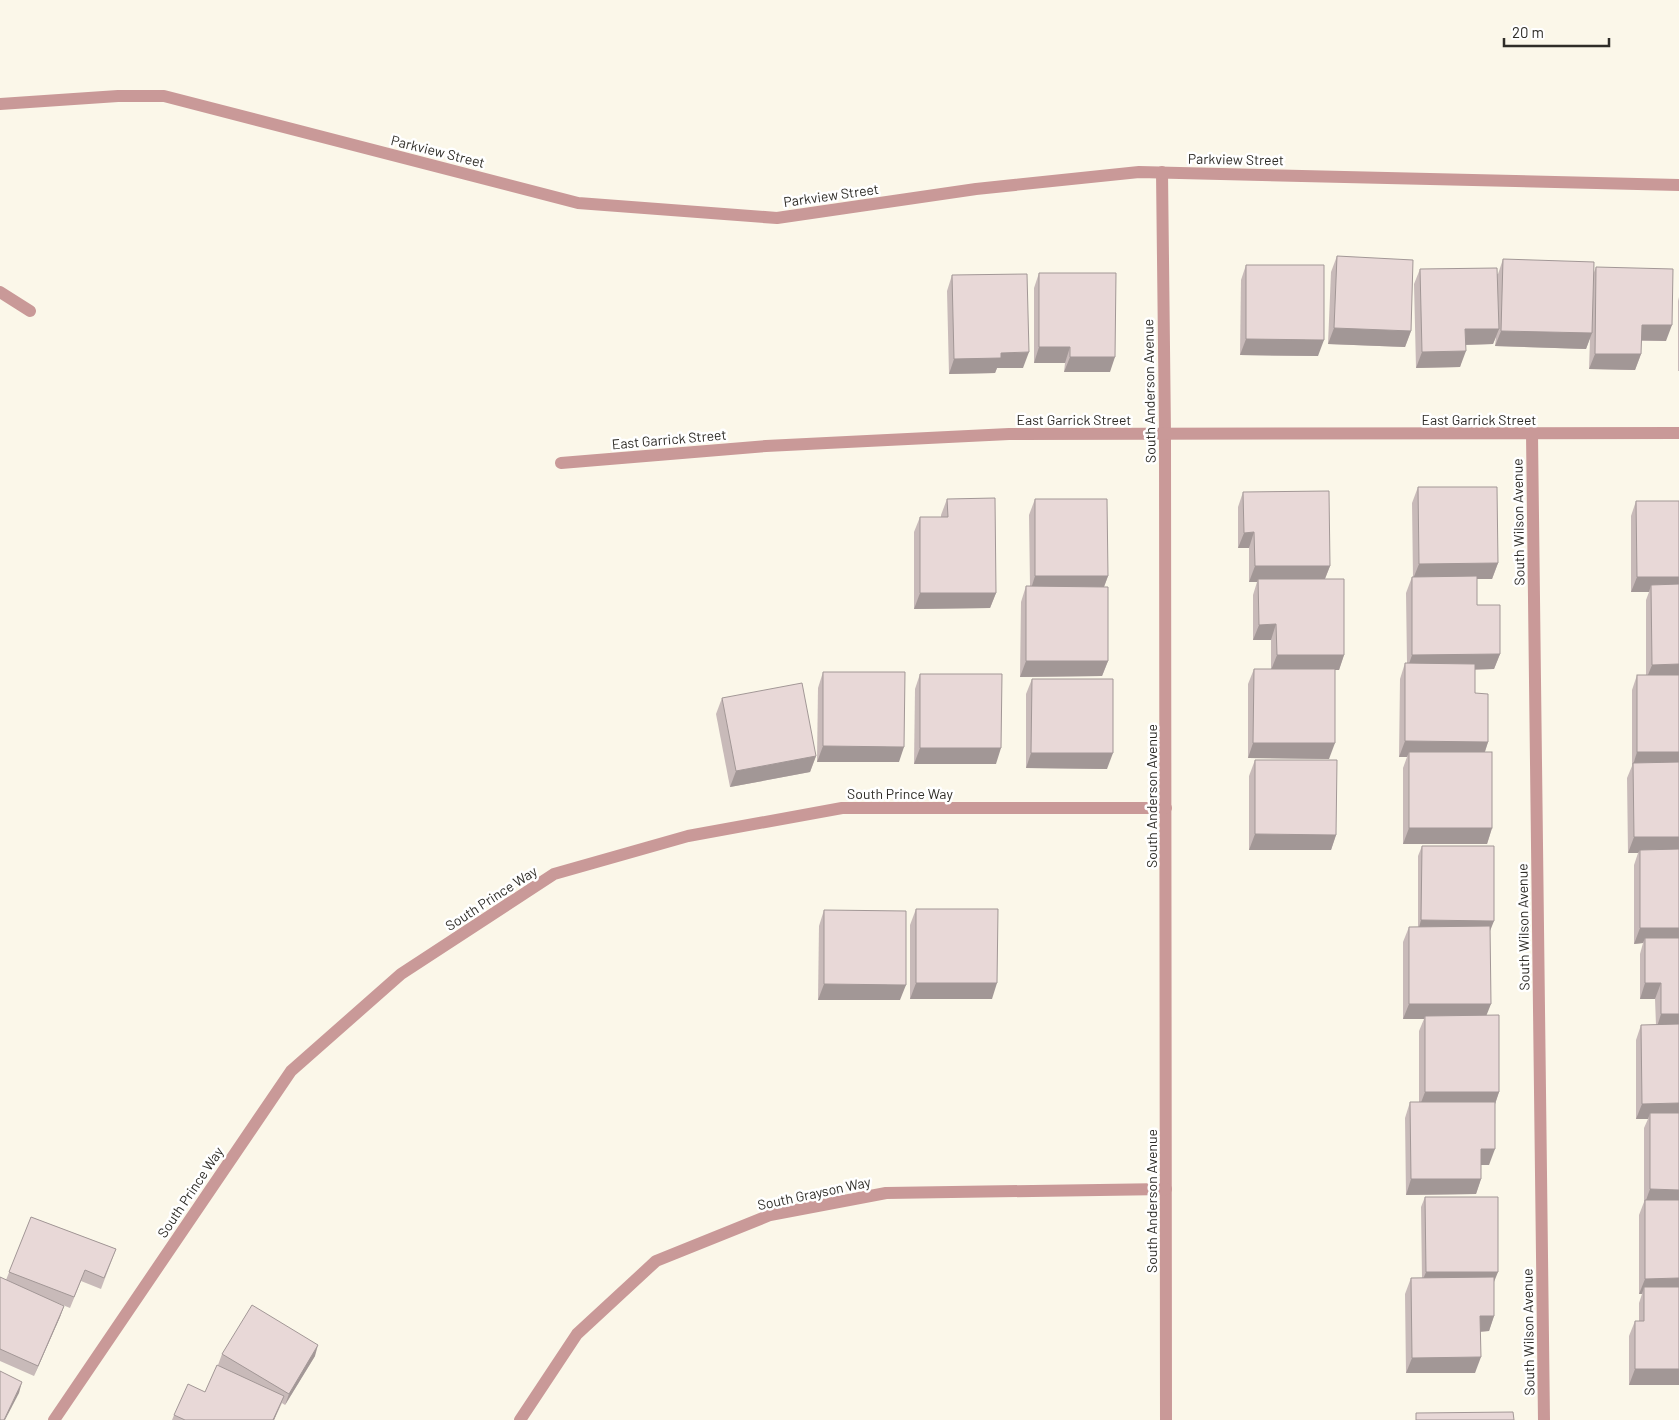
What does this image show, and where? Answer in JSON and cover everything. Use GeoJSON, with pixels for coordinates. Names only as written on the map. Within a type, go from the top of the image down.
{"type":"FeatureCollection","features":[{"type":"Feature","properties":{"kind":"street","name":"Parkview Street"},"geometry":{"type":"LineString","coordinates":[[0,104],[118,96],[164,96],[578,203],[776,218],[976,189],[1139,172],[1679,185]]}},
{"type":"Feature","properties":{"kind":"street","name":"South Anderson Avenue"},"geometry":{"type":"LineString","coordinates":[[1162,172],[1165,434],[1166,1420]]}},
{"type":"Feature","properties":{"kind":"street"},"geometry":{"type":"LineString","coordinates":[[0,292],[30,311]]}},
{"type":"Feature","properties":{"kind":"street","name":"East Garrick Street"},"geometry":{"type":"LineString","coordinates":[[561,463],[766,446],[1009,434],[1679,433]]}},
{"type":"Feature","properties":{"kind":"street","name":"South Wilson Avenue"},"geometry":{"type":"LineString","coordinates":[[1532,434],[1544,1420]]}},
{"type":"Feature","properties":{"kind":"street","name":"South Prince Way"},"geometry":{"type":"LineString","coordinates":[[54,1420],[291,1071],[401,974],[554,874],[688,836],[842,808],[1166,808]]}},
{"type":"Feature","properties":{"kind":"street","name":"South Grayson Way"},"geometry":{"type":"LineString","coordinates":[[520,1420],[577,1334],[656,1261],[770,1215],[886,1193],[1166,1188]]}},
{"type":"Feature","properties":{"kind":"building"},"geometry":{"type":"Polygon","coordinates":[[[1337,256],[1413,260],[1411,331],[1334,328],[1337,256]]]}},
{"type":"Feature","properties":{"kind":"building"},"geometry":{"type":"Polygon","coordinates":[[[1503,259],[1594,262],[1592,333],[1501,331],[1503,259]]]}},
{"type":"Feature","properties":{"kind":"building"},"geometry":{"type":"Polygon","coordinates":[[[1246,265],[1324,265],[1324,340],[1246,339],[1246,265]]]}},
{"type":"Feature","properties":{"kind":"building"},"geometry":{"type":"Polygon","coordinates":[[[1596,267],[1673,269],[1672,325],[1642,325],[1641,354],[1595,354],[1596,267]]]}},
{"type":"Feature","properties":{"kind":"building"},"geometry":{"type":"Polygon","coordinates":[[[1497,268],[1499,329],[1465,329],[1466,351],[1422,352],[1420,269],[1497,268]]]}},
{"type":"Feature","properties":{"kind":"building"},"geometry":{"type":"Polygon","coordinates":[[[1039,273],[1116,273],[1115,357],[1070,357],[1070,347],[1039,347],[1039,273]]]}},
{"type":"Feature","properties":{"kind":"building"},"geometry":{"type":"Polygon","coordinates":[[[1027,274],[1029,352],[1001,353],[1001,358],[954,359],[952,275],[1027,274]]]}},
{"type":"Feature","properties":{"kind":"building"},"geometry":{"type":"Polygon","coordinates":[[[1418,487],[1497,487],[1498,563],[1419,564],[1418,487]]]}},
{"type":"Feature","properties":{"kind":"building"},"geometry":{"type":"Polygon","coordinates":[[[1329,491],[1330,566],[1255,566],[1254,532],[1244,533],[1243,492],[1329,491]]]}},
{"type":"Feature","properties":{"kind":"building"},"geometry":{"type":"Polygon","coordinates":[[[995,498],[996,593],[920,593],[920,517],[948,517],[947,499],[995,498]]]}},
{"type":"Feature","properties":{"kind":"building"},"geometry":{"type":"Polygon","coordinates":[[[1035,499],[1107,499],[1108,576],[1035,576],[1035,499]]]}},
{"type":"Feature","properties":{"kind":"building"},"geometry":{"type":"Polygon","coordinates":[[[1636,501],[1679,501],[1679,577],[1637,577],[1636,501]]]}},
{"type":"Feature","properties":{"kind":"building"},"geometry":{"type":"Polygon","coordinates":[[[1477,576],[1477,605],[1500,605],[1500,654],[1412,655],[1412,577],[1477,576]]]}},
{"type":"Feature","properties":{"kind":"building"},"geometry":{"type":"Polygon","coordinates":[[[1258,579],[1344,579],[1344,655],[1277,655],[1276,624],[1259,625],[1258,579]]]}},
{"type":"Feature","properties":{"kind":"building"},"geometry":{"type":"Polygon","coordinates":[[[1679,584],[1679,664],[1652,665],[1651,585],[1679,584]]]}},
{"type":"Feature","properties":{"kind":"building"},"geometry":{"type":"Polygon","coordinates":[[[1026,586],[1108,587],[1108,661],[1026,661],[1026,586]]]}},
{"type":"Feature","properties":{"kind":"building"},"geometry":{"type":"Polygon","coordinates":[[[1405,663],[1475,664],[1475,693],[1488,694],[1488,742],[1405,741],[1405,663]]]}},
{"type":"Feature","properties":{"kind":"building"},"geometry":{"type":"Polygon","coordinates":[[[1254,669],[1335,669],[1335,743],[1253,743],[1254,669]]]}},
{"type":"Feature","properties":{"kind":"building"},"geometry":{"type":"Polygon","coordinates":[[[823,672],[905,672],[904,747],[823,746],[823,672]]]}},
{"type":"Feature","properties":{"kind":"building"},"geometry":{"type":"Polygon","coordinates":[[[920,674],[1002,674],[1001,748],[920,748],[920,674]]]}},
{"type":"Feature","properties":{"kind":"building"},"geometry":{"type":"Polygon","coordinates":[[[1637,675],[1679,675],[1679,752],[1637,752],[1637,675]]]}},
{"type":"Feature","properties":{"kind":"building"},"geometry":{"type":"Polygon","coordinates":[[[1032,679],[1113,679],[1113,753],[1031,753],[1032,679]]]}},
{"type":"Feature","properties":{"kind":"building"},"geometry":{"type":"Polygon","coordinates":[[[802,683],[816,756],[736,771],[722,698],[802,683]]]}},
{"type":"Feature","properties":{"kind":"building"},"geometry":{"type":"Polygon","coordinates":[[[1409,752],[1492,752],[1492,828],[1409,828],[1409,752]]]}},
{"type":"Feature","properties":{"kind":"building"},"geometry":{"type":"Polygon","coordinates":[[[1255,760],[1337,760],[1336,835],[1255,834],[1255,760]]]}},
{"type":"Feature","properties":{"kind":"building"},"geometry":{"type":"Polygon","coordinates":[[[1679,762],[1679,837],[1634,837],[1633,763],[1679,762]]]}},
{"type":"Feature","properties":{"kind":"building"},"geometry":{"type":"Polygon","coordinates":[[[1422,846],[1494,846],[1494,921],[1421,920],[1422,846]]]}},
{"type":"Feature","properties":{"kind":"building"},"geometry":{"type":"Polygon","coordinates":[[[1679,849],[1679,928],[1640,928],[1640,850],[1679,849]]]}},
{"type":"Feature","properties":{"kind":"building"},"geometry":{"type":"Polygon","coordinates":[[[916,909],[998,909],[997,983],[916,983],[916,909]]]}},
{"type":"Feature","properties":{"kind":"building"},"geometry":{"type":"Polygon","coordinates":[[[824,910],[906,911],[906,985],[824,984],[824,910]]]}},
{"type":"Feature","properties":{"kind":"building"},"geometry":{"type":"Polygon","coordinates":[[[1490,926],[1491,1004],[1409,1004],[1409,927],[1490,926]]]}},
{"type":"Feature","properties":{"kind":"building"},"geometry":{"type":"Polygon","coordinates":[[[1645,938],[1679,938],[1679,1014],[1661,1014],[1661,983],[1645,983],[1645,938]]]}},
{"type":"Feature","properties":{"kind":"building"},"geometry":{"type":"Polygon","coordinates":[[[1499,1015],[1499,1092],[1425,1092],[1425,1016],[1499,1015]]]}},
{"type":"Feature","properties":{"kind":"building"},"geometry":{"type":"Polygon","coordinates":[[[1679,1024],[1679,1103],[1642,1104],[1641,1025],[1679,1024]]]}},
{"type":"Feature","properties":{"kind":"building"},"geometry":{"type":"Polygon","coordinates":[[[1410,1102],[1495,1102],[1495,1149],[1481,1149],[1481,1179],[1411,1179],[1410,1102]]]}},
{"type":"Feature","properties":{"kind":"building"},"geometry":{"type":"Polygon","coordinates":[[[1650,1113],[1679,1113],[1679,1190],[1650,1189],[1650,1113]]]}},
{"type":"Feature","properties":{"kind":"building"},"geometry":{"type":"Polygon","coordinates":[[[1425,1197],[1498,1197],[1498,1272],[1426,1272],[1425,1197]]]}},
{"type":"Feature","properties":{"kind":"building"},"geometry":{"type":"Polygon","coordinates":[[[1645,1200],[1679,1200],[1679,1278],[1645,1279],[1645,1200]]]}},
{"type":"Feature","properties":{"kind":"building"},"geometry":{"type":"Polygon","coordinates":[[[31,1217],[116,1249],[104,1278],[85,1270],[74,1297],[9,1272],[31,1217]]]}},
{"type":"Feature","properties":{"kind":"building"},"geometry":{"type":"Polygon","coordinates":[[[0,1277],[64,1306],[38,1366],[0,1349],[0,1277]]]}},
{"type":"Feature","properties":{"kind":"building"},"geometry":{"type":"Polygon","coordinates":[[[1494,1277],[1494,1316],[1480,1316],[1481,1357],[1412,1358],[1411,1278],[1494,1277]]]}},
{"type":"Feature","properties":{"kind":"building"},"geometry":{"type":"Polygon","coordinates":[[[1644,1287],[1679,1287],[1679,1369],[1635,1369],[1635,1321],[1644,1321],[1644,1287]]]}},
{"type":"Feature","properties":{"kind":"building"},"geometry":{"type":"Polygon","coordinates":[[[252,1305],[318,1345],[289,1394],[222,1354],[252,1305]]]}},
{"type":"Feature","properties":{"kind":"building"},"geometry":{"type":"Polygon","coordinates":[[[217,1365],[284,1396],[273,1420],[185,1420],[174,1415],[188,1384],[205,1392],[217,1365]]]}},
{"type":"Feature","properties":{"kind":"building"},"geometry":{"type":"Polygon","coordinates":[[[0,1371],[22,1382],[4,1420],[0,1420],[0,1371]]]}},
{"type":"Feature","properties":{"kind":"building"},"geometry":{"type":"Polygon","coordinates":[[[1513,1412],[1514,1420],[1416,1420],[1416,1413],[1513,1412]]]}}]}
